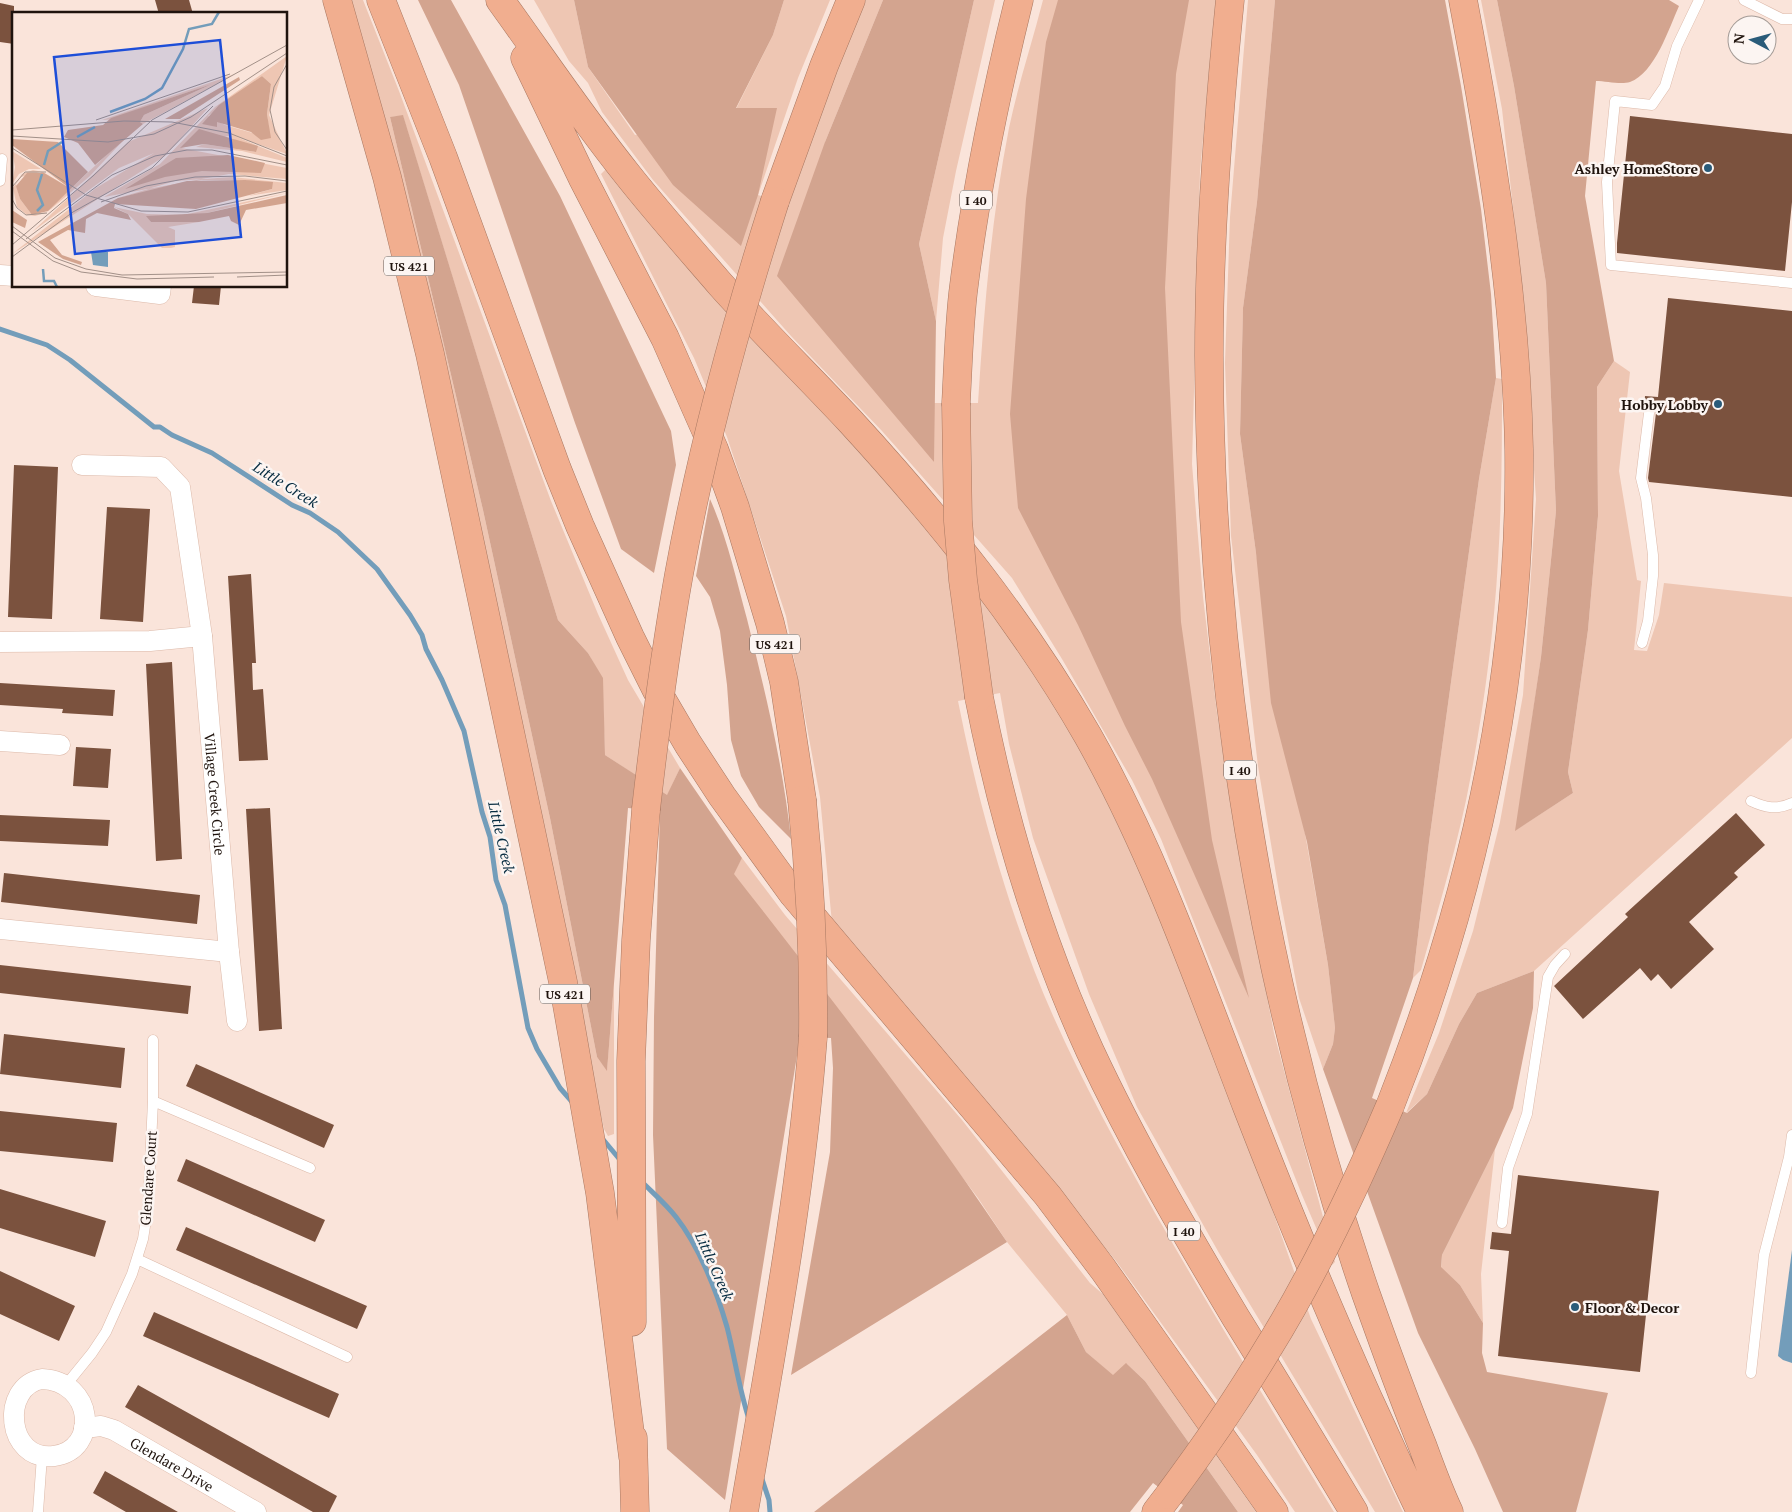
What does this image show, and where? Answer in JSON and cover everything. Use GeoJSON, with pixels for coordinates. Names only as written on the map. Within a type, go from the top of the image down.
{"type":"FeatureCollection","features":[{"type":"Feature","properties":{"kind":"highway","name":"US 421"},"geometry":{"type":"LineString","coordinates":[[337,0],[387,177],[426,336],[563,982],[600,1193],[633,1457],[635,1512]]}},
{"type":"Feature","properties":{"kind":"highway"},"geometry":{"type":"LineString","coordinates":[[381,0],[442,156],[550,451],[580,526],[630,637],[688,744],[722,796],[793,894],[1048,1196],[1103,1269],[1274,1512]]}},
{"type":"Feature","properties":{"kind":"highway","name":"US 421"},"geometry":{"type":"LineString","coordinates":[[499,0],[582,177],[665,338],[714,449],[735,507],[770,623],[784,682],[802,800],[812,918],[814,977],[813,1037],[808,1102],[793,1221],[744,1512]]}},
{"type":"Feature","properties":{"kind":"highway"},"geometry":{"type":"LineString","coordinates":[[499,0],[592,128],[675,232],[724,288],[850,420],[953,539],[1018,626],[1056,683],[1088,737],[1142,844],[1190,957],[1265,1155],[1303,1248],[1421,1512]]}},
{"type":"Feature","properties":{"kind":"highway"},"geometry":{"type":"LineString","coordinates":[[633,1457],[631,1052],[636,940],[646,809],[669,633],[691,513],[735,332],[775,201],[824,66],[851,0]]}},
{"type":"Feature","properties":{"kind":"highway","name":"I 40"},"geometry":{"type":"LineString","coordinates":[[1018,0],[998,84],[971,235],[963,294],[956,403],[956,462],[963,580],[979,697],[1004,812],[1023,878],[1043,935],[1089,1049],[1143,1158],[1354,1512]]}},
{"type":"Feature","properties":{"kind":"highway","name":"I 40"},"geometry":{"type":"LineString","coordinates":[[1230,0],[1221,83],[1215,173],[1210,264],[1209,356],[1215,536],[1222,626],[1244,806],[1279,984],[1326,1168],[1350,1246],[1380,1332],[1448,1512]]}},
{"type":"Feature","properties":{"kind":"highway"},"geometry":{"type":"LineString","coordinates":[[1162,1503],[1236,1399],[1268,1349],[1299,1296],[1348,1202],[1414,1046],[1468,872],[1483,804],[1503,692],[1510,632],[1516,571],[1519,449],[1512,329],[1506,267],[1490,148],[1463,0]]}},
{"type":"Feature","properties":{"kind":"street"},"geometry":{"type":"LineString","coordinates":[[128,288],[161,290]]}},
{"type":"Feature","properties":{"kind":"street","name":"Village Creek Circle"},"geometry":{"type":"LineString","coordinates":[[82,466],[161,467],[180,487],[202,636],[228,952],[237,1021]]}},
{"type":"Feature","properties":{"kind":"street"},"geometry":{"type":"LineString","coordinates":[[0,642],[150,642],[202,636]]}},
{"type":"Feature","properties":{"kind":"street"},"geometry":{"type":"LineString","coordinates":[[0,741],[60,745]]}},
{"type":"Feature","properties":{"kind":"street"},"geometry":{"type":"LineString","coordinates":[[0,929],[228,952]]}},
{"type":"Feature","properties":{"kind":"street"},"geometry":{"type":"LineString","coordinates":[[49,1379],[66,1385],[76,1393],[85,1413],[84,1428],[78,1442],[66,1452],[52,1456],[42,1456],[30,1452],[18,1443],[7,1423],[5,1393],[34,1380],[49,1379]]}},
{"type":"Feature","properties":{"kind":"street","name":"Glendare Drive"},"geometry":{"type":"LineString","coordinates":[[84,1428],[101,1426],[114,1430],[256,1512]]}},
{"type":"Feature","properties":{"kind":"lane"},"geometry":{"type":"LineString","coordinates":[[1699,0],[1677,46],[1665,86],[1652,105],[1616,101],[1607,182],[1611,265],[1792,283]]}},
{"type":"Feature","properties":{"kind":"lane"},"geometry":{"type":"LineString","coordinates":[[1744,0],[1782,19],[1792,19]]}},
{"type":"Feature","properties":{"kind":"lane"},"geometry":{"type":"LineString","coordinates":[[0,181],[2,159]]}},
{"type":"Feature","properties":{"kind":"lane"},"geometry":{"type":"LineString","coordinates":[[1642,644],[1648,621],[1654,555],[1646,498],[1641,478],[1649,413]]}},
{"type":"Feature","properties":{"kind":"lane"},"geometry":{"type":"LineString","coordinates":[[1751,801],[1772,808],[1782,808],[1792,803]]}},
{"type":"Feature","properties":{"kind":"lane"},"geometry":{"type":"LineString","coordinates":[[1502,1223],[1508,1168],[1527,1114],[1548,977],[1555,965],[1565,954]]}},
{"type":"Feature","properties":{"kind":"lane","name":"Glendare Court"},"geometry":{"type":"LineString","coordinates":[[66,1385],[106,1332],[132,1274],[143,1239],[148,1208],[153,1101],[153,1040]]}},
{"type":"Feature","properties":{"kind":"lane"},"geometry":{"type":"LineString","coordinates":[[153,1101],[310,1168]]}},
{"type":"Feature","properties":{"kind":"lane"},"geometry":{"type":"LineString","coordinates":[[1751,1373],[1764,1255],[1791,1158],[1792,1135]]}},
{"type":"Feature","properties":{"kind":"lane"},"geometry":{"type":"LineString","coordinates":[[137,1259],[347,1356]]}},
{"type":"Feature","properties":{"kind":"lane"},"geometry":{"type":"LineString","coordinates":[[38,1512],[42,1456]]}},
{"type":"Feature","properties":{"kind":"shaded area"},"geometry":{"type":"Polygon","coordinates":[[[347,0],[363,0],[399,91],[551,501],[628,680],[680,768],[667,796],[605,755],[602,678],[588,653],[558,620],[403,116],[390,117],[483,510],[550,818],[597,1057],[607,1070],[614,983],[614,1134],[608,1136],[604,1129],[381,114],[347,0]]]}},
{"type":"Feature","properties":{"kind":"shaded area"},"geometry":{"type":"Polygon","coordinates":[[[418,0],[451,0],[560,196],[671,431],[676,465],[654,573],[621,549],[575,423],[459,85],[418,0]]]}},
{"type":"Feature","properties":{"kind":"shaded area"},"geometry":{"type":"Polygon","coordinates":[[[534,0],[574,0],[588,67],[635,135],[777,108],[736,109],[773,35],[784,0],[830,0],[798,78],[758,195],[788,205],[864,0],[883,0],[825,142],[934,462],[934,403],[978,403],[989,265],[997,196],[1009,128],[1043,0],[1218,0],[1211,50],[1200,172],[1192,464],[1203,597],[1217,713],[1236,836],[1274,1033],[1335,1262],[1332,1265],[1302,1195],[1161,839],[1132,780],[1062,659],[1012,578],[882,431],[791,336],[653,180],[602,112],[588,83],[569,61],[534,0]]]}},
{"type":"Feature","properties":{"kind":"shaded area"},"geometry":{"type":"Polygon","coordinates":[[[574,0],[784,0],[773,35],[736,108],[777,108],[758,195],[741,246],[673,185],[588,67],[574,0]]]}},
{"type":"Feature","properties":{"kind":"shaded area"},"geometry":{"type":"Polygon","coordinates":[[[883,0],[974,0],[919,244],[936,321],[934,462],[777,276],[825,142],[883,0]]]}},
{"type":"Feature","properties":{"kind":"shaded area"},"geometry":{"type":"Polygon","coordinates":[[[974,0],[995,0],[956,171],[943,238],[936,321],[919,244],[974,0]]]}},
{"type":"Feature","properties":{"kind":"shaded area"},"geometry":{"type":"Polygon","coordinates":[[[1058,0],[1189,0],[1176,74],[1165,288],[1181,622],[1212,840],[1249,998],[1152,779],[1078,625],[1018,508],[1010,414],[1026,199],[1046,42],[1058,0]]]}},
{"type":"Feature","properties":{"kind":"shaded area"},"geometry":{"type":"Polygon","coordinates":[[[1248,0],[1275,0],[1257,202],[1243,308],[1240,434],[1256,553],[1328,965],[1335,1028],[1333,1044],[1323,1069],[1299,998],[1279,892],[1258,766],[1231,536],[1225,363],[1230,217],[1248,0]]]}},
{"type":"Feature","properties":{"kind":"shaded area"},"geometry":{"type":"Polygon","coordinates":[[[1275,0],[1445,0],[1481,209],[1491,294],[1496,378],[1479,479],[1429,842],[1413,978],[1372,1098],[1407,1113],[1427,1094],[1459,1024],[1477,993],[1534,971],[1533,1008],[1513,1108],[1495,1149],[1442,1255],[1441,1267],[1460,1285],[1483,1323],[1482,1353],[1487,1372],[1608,1393],[1576,1512],[1503,1512],[1475,1449],[1418,1333],[1323,1069],[1333,1044],[1335,1028],[1328,965],[1307,842],[1271,703],[1256,553],[1240,434],[1243,308],[1257,202],[1275,0]]]}},
{"type":"Feature","properties":{"kind":"shaded area"},"geometry":{"type":"Polygon","coordinates":[[[1481,0],[1497,0],[1514,86],[1546,283],[1556,511],[1541,657],[1516,830],[1573,793],[1568,772],[1588,630],[1598,516],[1597,387],[1614,361],[1630,372],[1619,471],[1637,580],[1641,581],[1634,650],[1647,651],[1659,615],[1664,583],[1792,597],[1792,738],[1534,971],[1477,993],[1459,1024],[1427,1094],[1406,1113],[1439,1033],[1473,931],[1500,822],[1523,695],[1536,499],[1521,279],[1502,109],[1481,0]]]}},
{"type":"Feature","properties":{"kind":"shaded area"},"geometry":{"type":"Polygon","coordinates":[[[1497,0],[1669,0],[1679,6],[1654,60],[1639,77],[1626,83],[1596,81],[1585,196],[1614,361],[1597,387],[1598,516],[1588,630],[1568,772],[1573,793],[1515,831],[1541,657],[1556,511],[1546,283],[1514,86],[1497,0]]]}},
{"type":"Feature","properties":{"kind":"shaded area"},"geometry":{"type":"Polygon","coordinates":[[[403,115],[558,620],[588,653],[603,678],[605,755],[667,795],[680,768],[742,858],[734,874],[908,1101],[1007,1242],[791,1375],[830,1152],[833,1068],[831,1038],[800,1037],[725,1500],[667,1449],[653,1135],[654,1017],[660,811],[628,808],[607,1071],[597,1057],[550,818],[483,510],[390,117],[403,115]]]}},
{"type":"Feature","properties":{"kind":"shaded area"},"geometry":{"type":"Polygon","coordinates":[[[607,168],[896,490],[991,606],[1070,727],[1153,897],[1272,1209],[1311,1319],[1403,1512],[1375,1512],[1219,1253],[1137,1107],[1089,994],[1033,838],[1009,744],[1000,693],[958,701],[981,804],[1000,871],[1022,937],[1047,1002],[1090,1094],[1155,1213],[1334,1512],[1295,1512],[1257,1455],[1116,1261],[951,1060],[832,923],[820,797],[786,616],[727,437],[694,358],[601,174],[607,168]]]}},
{"type":"Feature","properties":{"kind":"shaded area"},"geometry":{"type":"Polygon","coordinates":[[[1496,378],[1502,379],[1500,515],[1494,615],[1484,695],[1471,775],[1455,849],[1421,970],[1413,978],[1429,842],[1479,479],[1496,378]]]}},
{"type":"Feature","properties":{"kind":"shaded area"},"geometry":{"type":"Polygon","coordinates":[[[710,499],[731,558],[760,673],[773,728],[788,811],[791,839],[759,807],[741,776],[731,740],[727,685],[720,631],[710,597],[696,576],[710,499]]]}},
{"type":"Feature","properties":{"kind":"shaded area"},"geometry":{"type":"Polygon","coordinates":[[[742,858],[785,915],[962,1120],[1090,1283],[1104,1295],[1256,1512],[1238,1512],[1145,1381],[1127,1364],[1113,1376],[1086,1352],[1067,1315],[1007,1242],[978,1198],[733,874],[742,858]]]}},
{"type":"Feature","properties":{"kind":"shaded area"},"geometry":{"type":"Polygon","coordinates":[[[1495,1149],[1481,1274],[1483,1323],[1460,1285],[1441,1268],[1442,1255],[1495,1149]]]}},
{"type":"Feature","properties":{"kind":"shaded area"},"geometry":{"type":"Polygon","coordinates":[[[1067,1315],[1086,1352],[1113,1375],[1126,1363],[1145,1381],[1238,1512],[1178,1512],[1183,1505],[1153,1483],[1130,1512],[814,1512],[1067,1315]]]}},
{"type":"Feature","properties":{"kind":"water"},"geometry":{"type":"Polygon","coordinates":[[[1792,1250],[1792,1363],[1778,1356],[1792,1250]]]}},
{"type":"Feature","properties":{"kind":"building"},"geometry":{"type":"Polygon","coordinates":[[[155,0],[189,0],[192,12],[158,12],[155,0]]]}},
{"type":"Feature","properties":{"kind":"building"},"geometry":{"type":"Polygon","coordinates":[[[0,3],[14,6],[14,12],[12,12],[12,44],[0,42],[0,3]]]}},
{"type":"Feature","properties":{"kind":"building","name":"Ashley HomeStore"},"geometry":{"type":"Polygon","coordinates":[[[1630,116],[1792,134],[1792,202],[1785,271],[1617,253],[1630,116]]]}},
{"type":"Feature","properties":{"kind":"building"},"geometry":{"type":"Polygon","coordinates":[[[194,288],[221,288],[219,305],[192,303],[194,288]]]}},
{"type":"Feature","properties":{"kind":"building","name":"Hobby Lobby"},"geometry":{"type":"Polygon","coordinates":[[[1668,298],[1792,311],[1792,497],[1649,482],[1656,413],[1650,406],[1644,408],[1645,396],[1658,397],[1668,298]]]}},
{"type":"Feature","properties":{"kind":"building"},"geometry":{"type":"Polygon","coordinates":[[[14,465],[58,467],[52,619],[8,617],[14,465]]]}},
{"type":"Feature","properties":{"kind":"building"},"geometry":{"type":"Polygon","coordinates":[[[107,507],[150,509],[143,622],[100,619],[107,507]]]}},
{"type":"Feature","properties":{"kind":"building"},"geometry":{"type":"Polygon","coordinates":[[[251,574],[256,663],[252,663],[253,690],[263,689],[268,760],[239,761],[228,576],[251,574]]]}},
{"type":"Feature","properties":{"kind":"building"},"geometry":{"type":"Polygon","coordinates":[[[172,662],[182,859],[156,861],[146,664],[172,662]]]}},
{"type":"Feature","properties":{"kind":"building"},"geometry":{"type":"Polygon","coordinates":[[[0,683],[115,690],[113,716],[62,713],[63,709],[0,705],[0,683]]]}},
{"type":"Feature","properties":{"kind":"building"},"geometry":{"type":"Polygon","coordinates":[[[76,747],[111,749],[108,788],[73,786],[76,747]]]}},
{"type":"Feature","properties":{"kind":"building"},"geometry":{"type":"Polygon","coordinates":[[[270,808],[282,1029],[259,1031],[246,809],[270,808]]]}},
{"type":"Feature","properties":{"kind":"building"},"geometry":{"type":"Polygon","coordinates":[[[1736,813],[1765,845],[1734,873],[1738,877],[1689,922],[1714,949],[1671,989],[1658,974],[1651,981],[1640,968],[1583,1019],[1554,986],[1628,917],[1625,914],[1736,813]]]}},
{"type":"Feature","properties":{"kind":"building"},"geometry":{"type":"Polygon","coordinates":[[[0,815],[110,820],[108,846],[0,841],[0,815]]]}},
{"type":"Feature","properties":{"kind":"building"},"geometry":{"type":"Polygon","coordinates":[[[4,873],[200,895],[197,924],[1,902],[4,873]]]}},
{"type":"Feature","properties":{"kind":"building"},"geometry":{"type":"Polygon","coordinates":[[[0,965],[191,986],[188,1014],[0,993],[0,965]]]}},
{"type":"Feature","properties":{"kind":"building"},"geometry":{"type":"Polygon","coordinates":[[[4,1034],[125,1048],[121,1088],[0,1074],[4,1034]]]}},
{"type":"Feature","properties":{"kind":"building"},"geometry":{"type":"Polygon","coordinates":[[[196,1064],[334,1125],[324,1148],[186,1086],[196,1064]]]}},
{"type":"Feature","properties":{"kind":"building"},"geometry":{"type":"Polygon","coordinates":[[[0,1111],[117,1123],[113,1162],[0,1151],[0,1111]]]}},
{"type":"Feature","properties":{"kind":"building"},"geometry":{"type":"Polygon","coordinates":[[[186,1159],[325,1220],[315,1242],[177,1181],[186,1159]]]}},
{"type":"Feature","properties":{"kind":"building","name":"Floor & Decor"},"geometry":{"type":"Polygon","coordinates":[[[1518,1175],[1659,1191],[1640,1372],[1498,1356],[1509,1251],[1490,1249],[1492,1232],[1511,1234],[1518,1175]]]}},
{"type":"Feature","properties":{"kind":"building"},"geometry":{"type":"Polygon","coordinates":[[[0,1189],[106,1221],[95,1257],[0,1228],[0,1189]]]}},
{"type":"Feature","properties":{"kind":"building"},"geometry":{"type":"Polygon","coordinates":[[[186,1227],[367,1306],[357,1329],[176,1250],[186,1227]]]}},
{"type":"Feature","properties":{"kind":"building"},"geometry":{"type":"Polygon","coordinates":[[[0,1271],[75,1306],[59,1341],[0,1314],[0,1271]]]}},
{"type":"Feature","properties":{"kind":"building"},"geometry":{"type":"Polygon","coordinates":[[[154,1312],[339,1394],[329,1418],[143,1336],[154,1312]]]}},
{"type":"Feature","properties":{"kind":"building"},"geometry":{"type":"Polygon","coordinates":[[[138,1385],[337,1496],[329,1512],[313,1512],[125,1407],[138,1385]]]}},
{"type":"Feature","properties":{"kind":"building"},"geometry":{"type":"Polygon","coordinates":[[[105,1471],[178,1512],[126,1512],[93,1493],[105,1471]]]}},
{"type":"Feature","properties":{"kind":"waterway","name":"Little Creek"},"geometry":{"type":"LineString","coordinates":[[0,329],[47,345],[70,360],[154,427],[160,427],[172,435],[212,453],[292,505],[310,513],[338,532],[377,569],[422,635],[426,649],[464,731],[482,812],[490,837],[496,880],[505,905],[528,1028],[537,1049],[560,1088],[574,1104]]}},
{"type":"Feature","properties":{"kind":"waterway","name":"Little Creek"},"geometry":{"type":"LineString","coordinates":[[601,1137],[621,1161]]}},
{"type":"Feature","properties":{"kind":"waterway","name":"Little Creek"},"geometry":{"type":"LineString","coordinates":[[642,1182],[676,1217],[700,1255],[727,1327],[749,1419]]}},
{"type":"Feature","properties":{"kind":"waterway","name":"Little Creek"},"geometry":{"type":"LineString","coordinates":[[761,1476],[769,1500],[770,1512]]}},
{"type":"Feature","properties":{"kind":"place","name":"Ashley HomeStore"},"geometry":{"type":"Point","coordinates":[1708,168]}},
{"type":"Feature","properties":{"kind":"place","name":"Hobby Lobby"},"geometry":{"type":"Point","coordinates":[1718,404]}},
{"type":"Feature","properties":{"kind":"place","name":"Floor & Decor"},"geometry":{"type":"Point","coordinates":[1575,1307]}}]}
